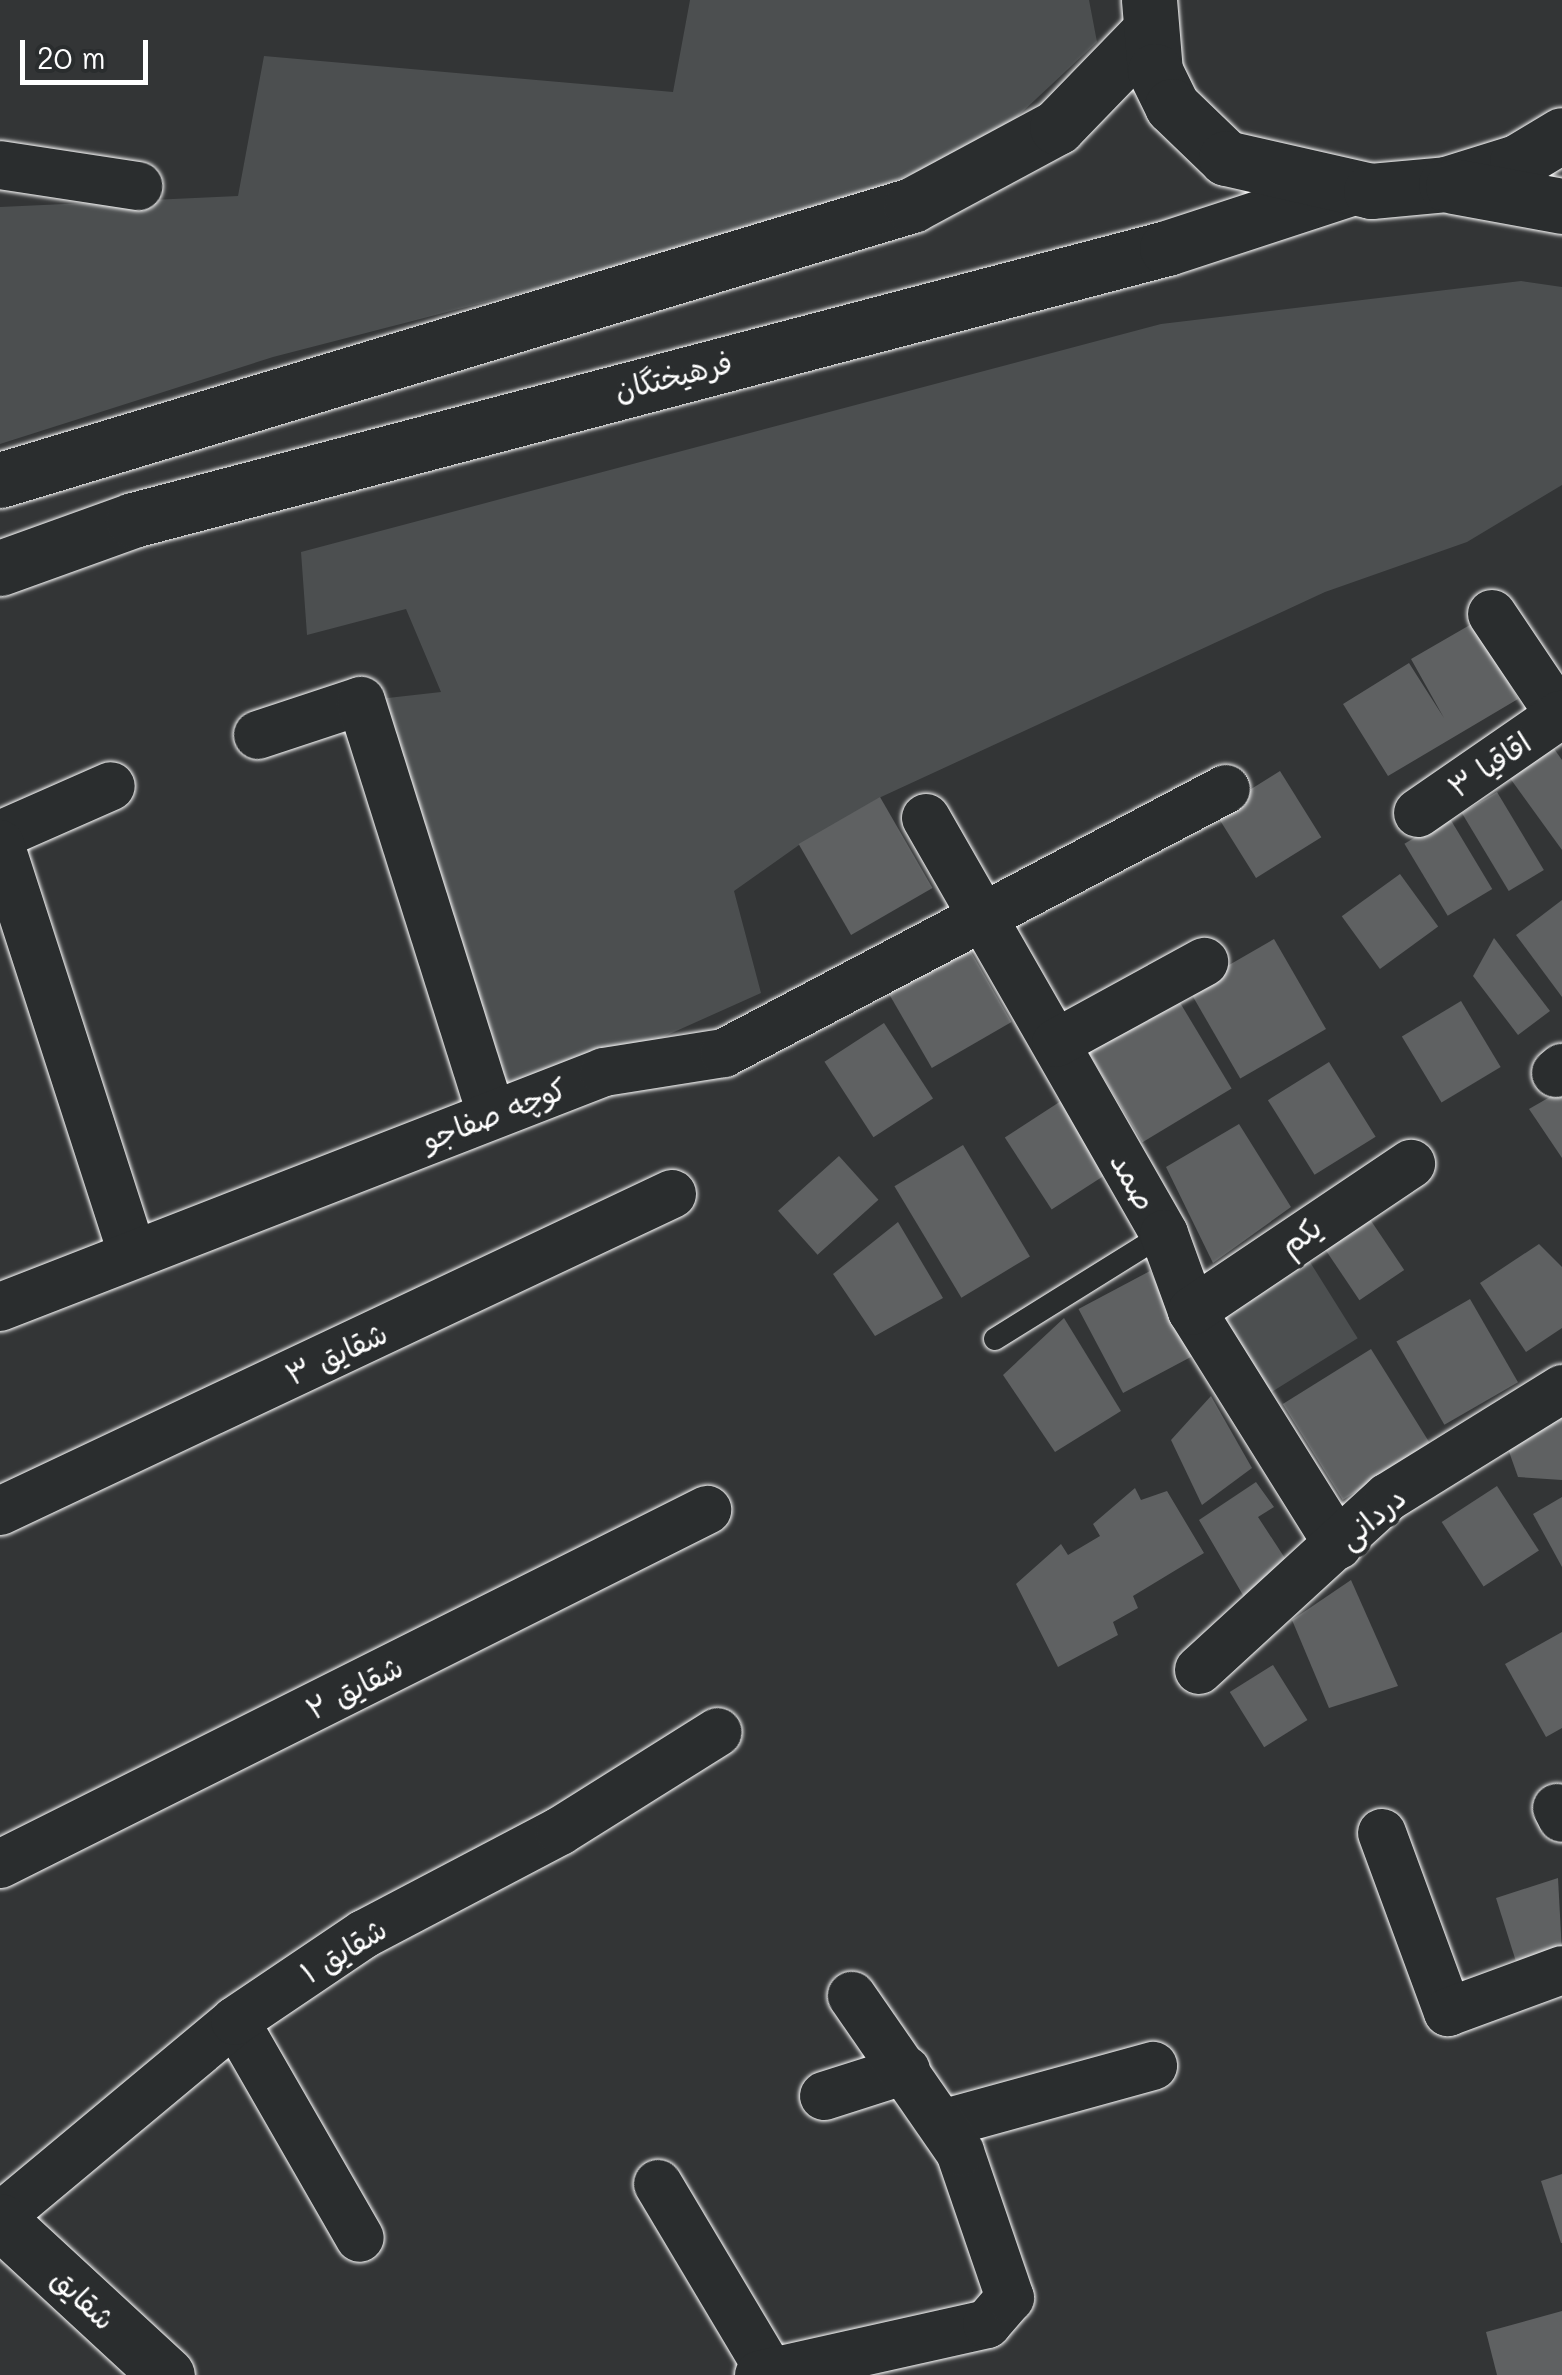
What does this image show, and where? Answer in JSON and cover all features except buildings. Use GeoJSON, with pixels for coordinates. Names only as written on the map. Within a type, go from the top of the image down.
{"type":"FeatureCollection","features":[{"type":"Feature","properties":{"kind":"street"},"geometry":{"type":"LineString","coordinates":[[1148,17],[1155,71],[1196,135],[1226,158],[1348,189],[1446,184],[1562,206]]}},
{"type":"Feature","properties":{"kind":"street"},"geometry":{"type":"LineString","coordinates":[[0,480],[912,205],[1057,127],[1148,17]]}},
{"type":"Feature","properties":{"kind":"street"},"geometry":{"type":"LineString","coordinates":[[1446,184],[1517,162],[1562,135]]}},
{"type":"Feature","properties":{"kind":"street"},"geometry":{"type":"LineString","coordinates":[[0,165],[138,186]]}},
{"type":"Feature","properties":{"kind":"street","name":"فرهیختگان"},"geometry":{"type":"LineString","coordinates":[[0,568],[133,520],[1167,248],[1348,189]]}},
{"type":"Feature","properties":{"kind":"street"},"geometry":{"type":"LineString","coordinates":[[1492,614],[1561,717]]}},
{"type":"Feature","properties":{"kind":"street"},"geometry":{"type":"LineString","coordinates":[[258,735],[360,701],[492,1114]]}},
{"type":"Feature","properties":{"kind":"street","name":"اقاقیا ۳"},"geometry":{"type":"LineString","coordinates":[[1418,812],[1561,717]]}},
{"type":"Feature","properties":{"kind":"street"},"geometry":{"type":"LineString","coordinates":[[0,835],[111,786]]}},
{"type":"Feature","properties":{"kind":"street","name":"کوچه صفاجو"},"geometry":{"type":"LineString","coordinates":[[0,1306],[132,1249],[604,1072],[724,1053],[1226,789]]}},
{"type":"Feature","properties":{"kind":"street","name":"صمد"},"geometry":{"type":"LineString","coordinates":[[926,818],[1164,1234],[1192,1311],[1338,1545]]}},
{"type":"Feature","properties":{"kind":"street"},"geometry":{"type":"LineString","coordinates":[[0,844],[132,1249]]}},
{"type":"Feature","properties":{"kind":"street"},"geometry":{"type":"LineString","coordinates":[[1056,1043],[1204,962]]}},
{"type":"Feature","properties":{"kind":"street","name":"یکم"},"geometry":{"type":"LineString","coordinates":[[1192,1311],[1410,1164]]}},
{"type":"Feature","properties":{"kind":"street","name":"شقایق ۳"},"geometry":{"type":"LineString","coordinates":[[0,1512],[672,1194]]}},
{"type":"Feature","properties":{"kind":"street","name":"دردانی"},"geometry":{"type":"LineString","coordinates":[[1200,1670],[1388,1497],[1562,1389]]}},
{"type":"Feature","properties":{"kind":"street","name":"شقایق ۲"},"geometry":{"type":"LineString","coordinates":[[0,1864],[708,1510]]}},
{"type":"Feature","properties":{"kind":"street","name":"شقایق ۱"},"geometry":{"type":"LineString","coordinates":[[0,2219],[234,2022],[364,1934],[560,1831],[718,1732]]}},
{"type":"Feature","properties":{"kind":"street"},"geometry":{"type":"LineString","coordinates":[[1382,1834],[1448,2012],[1562,1970]]}},
{"type":"Feature","properties":{"kind":"street"},"geometry":{"type":"LineString","coordinates":[[658,2184],[764,2373],[987,2324],[1010,2298],[942,2124],[852,1996]]}},
{"type":"Feature","properties":{"kind":"street"},"geometry":{"type":"LineString","coordinates":[[234,2022],[360,2238]]}},
{"type":"Feature","properties":{"kind":"street"},"geometry":{"type":"LineString","coordinates":[[942,2124],[1153,2066]]}},
{"type":"Feature","properties":{"kind":"street"},"geometry":{"type":"LineString","coordinates":[[824,2096],[906,2070]]}},
{"type":"Feature","properties":{"kind":"street","name":"شقایق"},"geometry":{"type":"LineString","coordinates":[[0,2219],[167,2375]]}},
{"type":"Feature","properties":{"kind":"lane"},"geometry":{"type":"LineString","coordinates":[[994,1339],[1164,1234]]}},
{"type":"Feature","properties":{"kind":"shaded area"},"geometry":{"type":"Polygon","coordinates":[[[690,0],[1089,0],[1097,42],[989,143],[783,225],[273,357],[0,444],[0,207],[238,196],[264,56],[673,92],[690,0]]]}},
{"type":"Feature","properties":{"kind":"shaded area"},"geometry":{"type":"Polygon","coordinates":[[[1521,281],[1562,287],[1562,485],[1467,542],[1325,592],[881,797],[799,845],[734,891],[761,993],[491,1114],[361,701],[441,692],[406,609],[307,635],[301,552],[1161,324],[1521,281]]]}},
{"type":"Feature","properties":{"kind":"shaded area"},"geometry":{"type":"Polygon","coordinates":[[[1310,1262],[1358,1338],[1265,1396],[1218,1320],[1310,1262]]]}}]}
